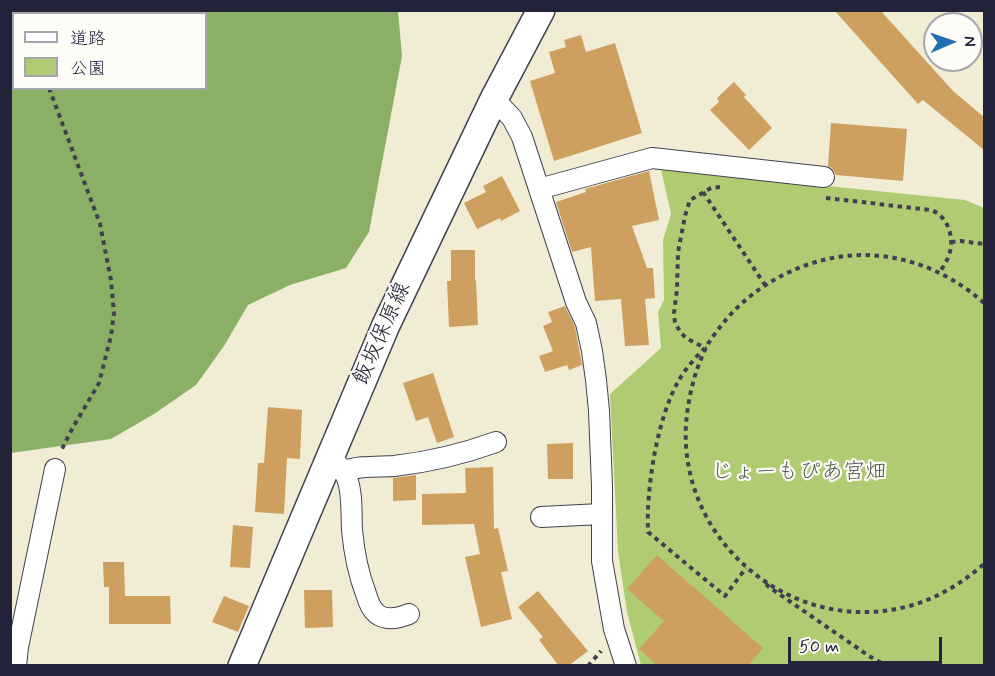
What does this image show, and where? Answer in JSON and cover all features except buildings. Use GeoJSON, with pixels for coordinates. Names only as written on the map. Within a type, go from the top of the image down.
{"type":"FeatureCollection","features":[{"type":"Feature","properties":{"kind":"main road","name":"飯坂保原線"},"geometry":{"type":"LineString","coordinates":[[242,666],[336,465],[386,325],[494,99],[541,10]]}},
{"type":"Feature","properties":{"kind":"street"},"geometry":{"type":"LineString","coordinates":[[494,99],[512,118],[522,136],[576,302],[585,323],[592,351],[598,411],[602,561],[614,629],[626,666]]}},
{"type":"Feature","properties":{"kind":"street"},"geometry":{"type":"LineString","coordinates":[[538,189],[652,158],[824,177]]}},
{"type":"Feature","properties":{"kind":"street"},"geometry":{"type":"LineString","coordinates":[[336,465],[351,468],[395,465],[473,451],[495,442]]}},
{"type":"Feature","properties":{"kind":"street"},"geometry":{"type":"LineString","coordinates":[[336,465],[346,475],[351,491],[352,529],[357,566],[369,603],[376,614],[384,618],[392,619],[409,615]]}},
{"type":"Feature","properties":{"kind":"street"},"geometry":{"type":"LineString","coordinates":[[16,666],[55,469]]}},
{"type":"Feature","properties":{"kind":"street"},"geometry":{"type":"LineString","coordinates":[[541,517],[602,514]]}},
{"type":"Feature","properties":{"kind":"path"},"geometry":{"type":"LineString","coordinates":[[50,90],[100,224],[111,280],[114,313],[111,336],[99,383],[62,446],[55,469]]}},
{"type":"Feature","properties":{"kind":"path"},"geometry":{"type":"LineString","coordinates":[[705,348],[686,338],[675,323],[678,252],[690,200],[711,188],[726,187]]}},
{"type":"Feature","properties":{"kind":"path"},"geometry":{"type":"LineString","coordinates":[[703,192],[765,285]]}},
{"type":"Feature","properties":{"kind":"path"},"geometry":{"type":"LineString","coordinates":[[817,197],[931,210],[940,215],[948,226],[951,242],[949,257],[940,272]]}},
{"type":"Feature","properties":{"kind":"path"},"geometry":{"type":"LineString","coordinates":[[951,242],[984,244]]}},
{"type":"Feature","properties":{"kind":"path"},"geometry":{"type":"LineString","coordinates":[[746,568],[725,596],[648,532],[647,511],[654,458],[665,415],[679,380],[724,322],[741,304],[780,276],[802,266],[849,255],[874,255],[921,264],[965,286],[984,301]]}},
{"type":"Feature","properties":{"kind":"path"},"geometry":{"type":"LineString","coordinates":[[705,348],[687,411],[688,460],[701,506],[727,547],[746,568],[762,580],[805,602],[828,609],[877,612],[901,608],[932,598],[967,578],[984,564]]}},
{"type":"Feature","properties":{"kind":"path"},"geometry":{"type":"LineString","coordinates":[[762,580],[778,594],[887,666]]}},
{"type":"Feature","properties":{"kind":"green space"},"geometry":{"type":"Polygon","coordinates":[[[10,11],[398,11],[402,56],[369,232],[346,268],[290,285],[248,305],[224,346],[196,385],[154,414],[111,439],[11,453],[10,11]]]}},
{"type":"Feature","properties":{"kind":"green space","name":"じょーもぴあ宮畑"},"geometry":{"type":"Polygon","coordinates":[[[661,169],[965,200],[984,208],[984,665],[641,665],[627,612],[618,552],[610,394],[661,348],[658,312],[664,300],[663,240],[671,214],[661,169]]]}}]}
